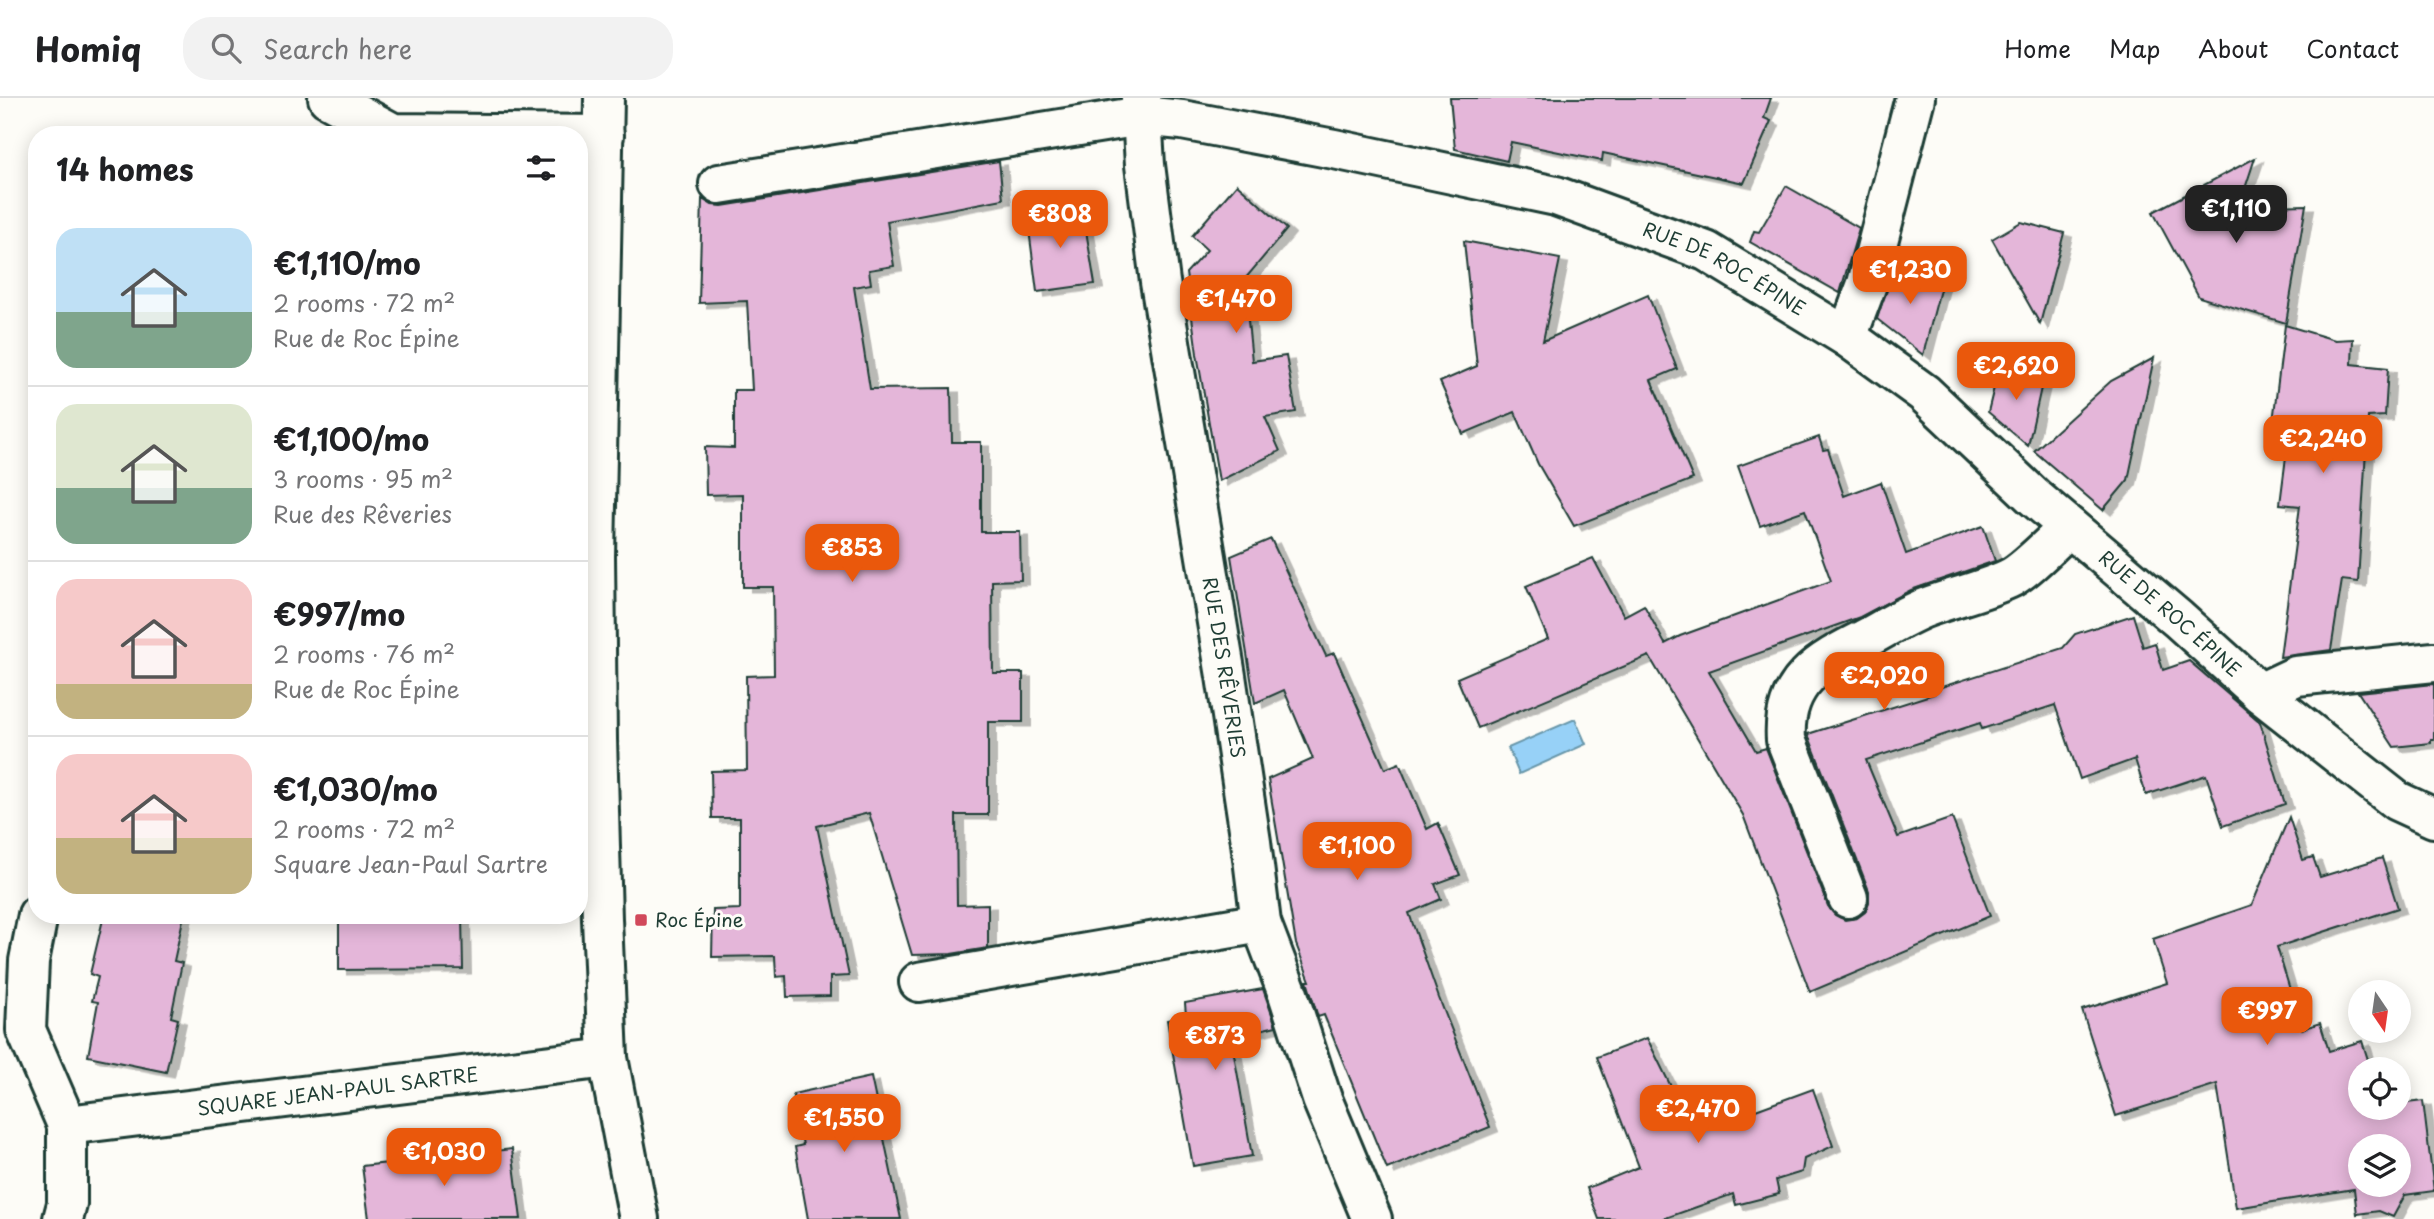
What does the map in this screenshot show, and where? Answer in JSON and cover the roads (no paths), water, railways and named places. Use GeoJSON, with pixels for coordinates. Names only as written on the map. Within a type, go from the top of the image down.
{"type":"FeatureCollection","features":[{"type":"Feature","properties":{"kind":"street"},"geometry":{"type":"LineString","coordinates":[[328,98],[380,126]]}},
{"type":"Feature","properties":{"kind":"street"},"geometry":{"type":"LineString","coordinates":[[1847,337],[1867,284],[1915,98]]}},
{"type":"Feature","properties":{"kind":"street","name":"RUE DE ROC ÉPINE"},"geometry":{"type":"LineString","coordinates":[[719,184],[1141,115],[1182,120],[1334,149],[1556,197],[1706,251],[1847,337],[1924,393],[2069,527],[2260,693],[2397,801],[2434,818]]}},
{"type":"Feature","properties":{"kind":"street","name":"RUE DES RÊVERIES"},"geometry":{"type":"LineString","coordinates":[[1141,115],[1160,282],[1226,676],[1261,923],[1288,994],[1322,1098],[1372,1219]]}},
{"type":"Feature","properties":{"kind":"street"},"geometry":{"type":"LineString","coordinates":[[480,126],[604,116],[595,556],[597,752],[608,1058],[639,1219]]}},
{"type":"Feature","properties":{"kind":"street"},"geometry":{"type":"LineString","coordinates":[[1848,898],[1786,740],[1785,725],[1794,694],[1818,665],[1833,656],[1925,608],[2012,578],[2069,527]]}},
{"type":"Feature","properties":{"kind":"street"},"geometry":{"type":"LineString","coordinates":[[2260,693],[2296,677],[2434,662]]}},
{"type":"Feature","properties":{"kind":"street"},"geometry":{"type":"LineString","coordinates":[[919,982],[1261,923]]}},
{"type":"Feature","properties":{"kind":"street"},"geometry":{"type":"LineString","coordinates":[[36,924],[29,961],[26,1030],[67,1125],[67,1204],[63,1219]]}},
{"type":"Feature","properties":{"kind":"street","name":"SQUARE JEAN-PAUL SARTRE"},"geometry":{"type":"LineString","coordinates":[[67,1125],[608,1058]]}},
{"type":"Feature","properties":{"kind":"water"},"geometry":{"type":"Polygon","coordinates":[[[1575,719],[1586,744],[1519,774],[1508,748],[1575,719]]]}},
{"type":"Feature","properties":{"kind":"place","name":"Roc Épine"},"geometry":{"type":"Point","coordinates":[641,920]}}]}
